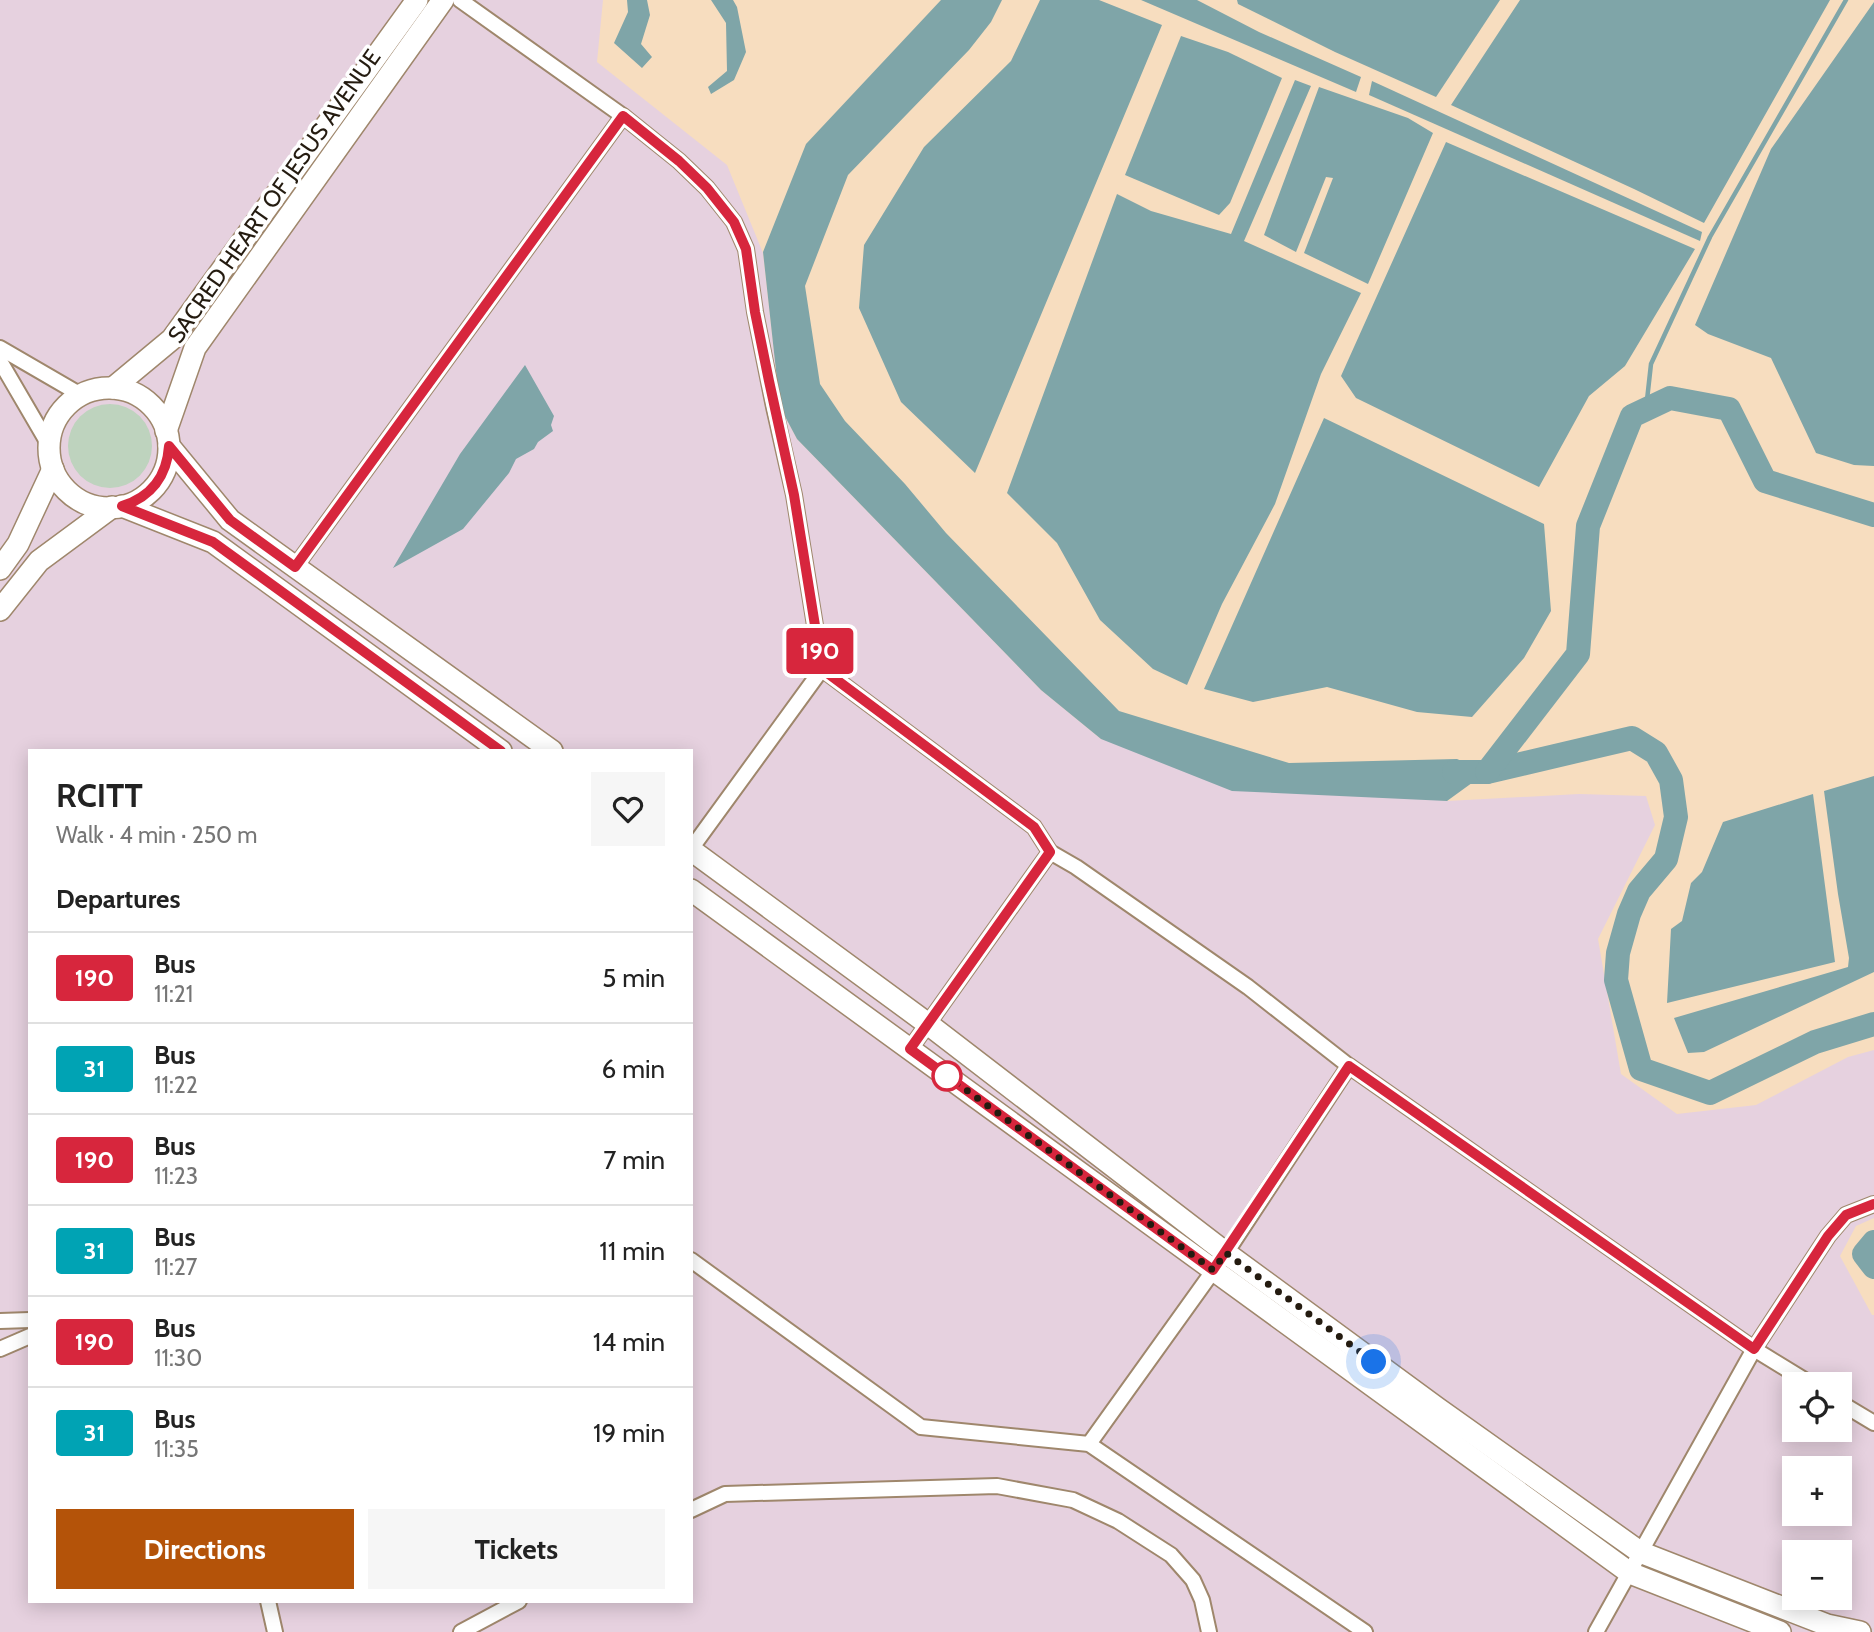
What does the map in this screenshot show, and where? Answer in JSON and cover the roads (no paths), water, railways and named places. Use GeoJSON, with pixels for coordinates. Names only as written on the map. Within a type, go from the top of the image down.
{"type":"FeatureCollection","features":[{"type":"Feature","properties":{"kind":"street","name":"SACRED HEART OF JESUS AVENUE"},"geometry":{"type":"LineString","coordinates":[[113,388],[172,339],[417,0]]}},
{"type":"Feature","properties":{"kind":"street","name":"SACRED HEART OF JESUS AVENUE"},"geometry":{"type":"LineString","coordinates":[[168,438],[195,348],[443,0]]}},
{"type":"Feature","properties":{"kind":"street"},"geometry":{"type":"LineString","coordinates":[[460,0],[623,116],[679,161],[707,188],[734,222],[746,249],[755,312],[794,495],[822,669],[1034,827],[1050,852],[1088,875],[1248,987],[1349,1066],[1754,1349],[1791,1372]]}},
{"type":"Feature","properties":{"kind":"street"},"geometry":{"type":"LineString","coordinates":[[295,567],[623,116]]}},
{"type":"Feature","properties":{"kind":"street"},"geometry":{"type":"LineString","coordinates":[[0,348],[81,395]]}},
{"type":"Feature","properties":{"kind":"street"},"geometry":{"type":"LineString","coordinates":[[0,361],[49,444]]}},
{"type":"Feature","properties":{"kind":"street"},"geometry":{"type":"LineString","coordinates":[[498,749],[213,542],[117,506],[93,505],[76,497],[62,485],[53,469],[49,444],[52,429],[60,414],[81,395],[101,389],[113,388],[137,395],[147,402],[162,420],[168,438],[230,520],[549,749]]}},
{"type":"Feature","properties":{"kind":"street"},"geometry":{"type":"LineString","coordinates":[[0,610],[39,561],[117,506],[141,498],[156,484],[166,466],[168,438]]}},
{"type":"Feature","properties":{"kind":"street"},"geometry":{"type":"LineString","coordinates":[[0,569],[18,544],[53,469]]}},
{"type":"Feature","properties":{"kind":"street"},"geometry":{"type":"LineString","coordinates":[[693,846],[822,669]]}},
{"type":"Feature","properties":{"kind":"street"},"geometry":{"type":"LineString","coordinates":[[693,850],[928,1024],[1226,1253],[1437,1408],[1640,1552],[1828,1625],[1860,1632]]}},
{"type":"Feature","properties":{"kind":"street"},"geometry":{"type":"LineString","coordinates":[[910,1049],[1050,852]]}},
{"type":"Feature","properties":{"kind":"street"},"geometry":{"type":"LineString","coordinates":[[693,891],[1630,1573],[1780,1632]]}},
{"type":"Feature","properties":{"kind":"street"},"geometry":{"type":"LineString","coordinates":[[1089,1444],[1226,1253],[1349,1066]]}},
{"type":"Feature","properties":{"kind":"street"},"geometry":{"type":"LineString","coordinates":[[1596,1632],[1754,1349],[1828,1236],[1846,1215],[1874,1204]]}},
{"type":"Feature","properties":{"kind":"street"},"geometry":{"type":"LineString","coordinates":[[693,1261],[920,1427],[1089,1444],[1365,1632]]}},
{"type":"Feature","properties":{"kind":"street"},"geometry":{"type":"LineString","coordinates":[[0,1321],[28,1320]]}},
{"type":"Feature","properties":{"kind":"street"},"geometry":{"type":"LineString","coordinates":[[0,1349],[28,1337]]}},
{"type":"Feature","properties":{"kind":"street"},"geometry":{"type":"LineString","coordinates":[[1852,1410],[1874,1423]]}},
{"type":"Feature","properties":{"kind":"street"},"geometry":{"type":"LineString","coordinates":[[693,1509],[725,1494],[997,1486],[1073,1500],[1118,1521],[1171,1555],[1193,1580],[1202,1600],[1209,1632]]}},
{"type":"Feature","properties":{"kind":"street"},"geometry":{"type":"LineString","coordinates":[[268,1603],[275,1632]]}},
{"type":"Feature","properties":{"kind":"street"},"geometry":{"type":"LineString","coordinates":[[461,1632],[515,1603]]}},
{"type":"Feature","properties":{"kind":"water"},"geometry":{"type":"Polygon","coordinates":[[[627,0],[647,0],[650,15],[641,44],[652,57],[642,68],[614,43],[628,12],[627,0]]]}},
{"type":"Feature","properties":{"kind":"water"},"geometry":{"type":"Polygon","coordinates":[[[711,0],[733,0],[737,7],[746,52],[734,80],[711,94],[708,87],[727,71],[726,23],[711,0]]]}},
{"type":"Feature","properties":{"kind":"water"},"geometry":{"type":"Polygon","coordinates":[[[941,0],[1002,0],[991,22],[969,50],[848,175],[805,286],[820,384],[845,421],[905,484],[946,533],[1119,711],[1289,763],[1457,759],[1487,772],[1447,801],[1232,791],[1101,739],[1041,690],[797,439],[780,407],[763,252],[806,144],[941,0]]]}},
{"type":"Feature","properties":{"kind":"water"},"geometry":{"type":"Polygon","coordinates":[[[1040,0],[1099,0],[1162,25],[975,473],[901,402],[859,308],[864,245],[924,147],[1011,61],[1040,0]]]}},
{"type":"Feature","properties":{"kind":"water"},"geometry":{"type":"Polygon","coordinates":[[[1141,0],[1197,0],[1259,32],[1361,77],[1356,92],[1141,0]]]}},
{"type":"Feature","properties":{"kind":"water"},"geometry":{"type":"Polygon","coordinates":[[[1237,0],[1500,0],[1436,97],[1335,52],[1238,4],[1237,0]]]}},
{"type":"Feature","properties":{"kind":"water"},"geometry":{"type":"Polygon","coordinates":[[[1520,0],[1830,0],[1704,223],[1451,105],[1520,0]]]}},
{"type":"Feature","properties":{"kind":"water"},"geometry":{"type":"Polygon","coordinates":[[[1874,2],[1874,466],[1854,465],[1816,453],[1771,358],[1708,334],[1695,325],[1771,149],[1874,2]]]}},
{"type":"Feature","properties":{"kind":"water"},"geometry":{"type":"Polygon","coordinates":[[[1181,36],[1228,52],[1282,78],[1230,203],[1219,215],[1125,175],[1181,36]]]}},
{"type":"Feature","properties":{"kind":"water"},"geometry":{"type":"Polygon","coordinates":[[[1295,80],[1311,86],[1244,241],[1361,293],[1321,374],[1275,504],[1222,604],[1187,685],[1153,669],[1100,620],[1057,543],[1007,493],[1117,194],[1151,211],[1231,234],[1295,80]]]}},
{"type":"Feature","properties":{"kind":"water"},"geometry":{"type":"Polygon","coordinates":[[[1372,81],[1702,232],[1700,241],[1369,95],[1372,81]]]}},
{"type":"Feature","properties":{"kind":"water"},"geometry":{"type":"Polygon","coordinates":[[[1319,87],[1408,118],[1433,133],[1368,284],[1304,253],[1333,178],[1326,177],[1296,252],[1264,235],[1319,87]]]}},
{"type":"Feature","properties":{"kind":"water"},"geometry":{"type":"Polygon","coordinates":[[[1446,142],[1695,249],[1625,366],[1589,396],[1539,487],[1356,398],[1341,376],[1446,142]]]}},
{"type":"Feature","properties":{"kind":"water"},"geometry":{"type":"Polygon","coordinates":[[[525,365],[554,416],[551,425],[553,431],[538,442],[534,449],[516,459],[509,473],[463,529],[393,568],[460,454],[525,365]]]}},
{"type":"Feature","properties":{"kind":"water"},"geometry":{"type":"Polygon","coordinates":[[[1324,418],[1544,524],[1551,611],[1524,658],[1472,717],[1417,712],[1327,687],[1253,702],[1204,689],[1324,418]]]}},
{"type":"Feature","properties":{"kind":"water"},"geometry":{"type":"Polygon","coordinates":[[[1874,776],[1874,972],[1704,1052],[1688,1053],[1674,1018],[1848,967],[1849,958],[1824,791],[1874,776]]]}},
{"type":"Feature","properties":{"kind":"water"},"geometry":{"type":"Polygon","coordinates":[[[1813,794],[1835,962],[1667,1003],[1671,929],[1682,921],[1691,883],[1702,872],[1723,822],[1813,794]]]}},
{"type":"Feature","properties":{"kind":"waterway"},"geometry":{"type":"LineString","coordinates":[[1646,409],[1651,364],[1710,237],[1846,0]]}},
{"type":"Feature","properties":{"kind":"waterway"},"geometry":{"type":"LineString","coordinates":[[1487,772],[1578,654],[1588,526],[1632,416],[1670,398],[1729,409],[1765,481],[1874,515]]}},
{"type":"Feature","properties":{"kind":"waterway"},"geometry":{"type":"LineString","coordinates":[[1454,772],[1487,772],[1632,738],[1656,753],[1671,780],[1676,817],[1666,859],[1639,891],[1629,914],[1618,953],[1616,980],[1641,1069],[1710,1093],[1815,1042],[1874,1024]]}},
{"type":"Feature","properties":{"kind":"waterway"},"geometry":{"type":"LineString","coordinates":[[1874,1242],[1864,1254],[1874,1267]]}}]}
